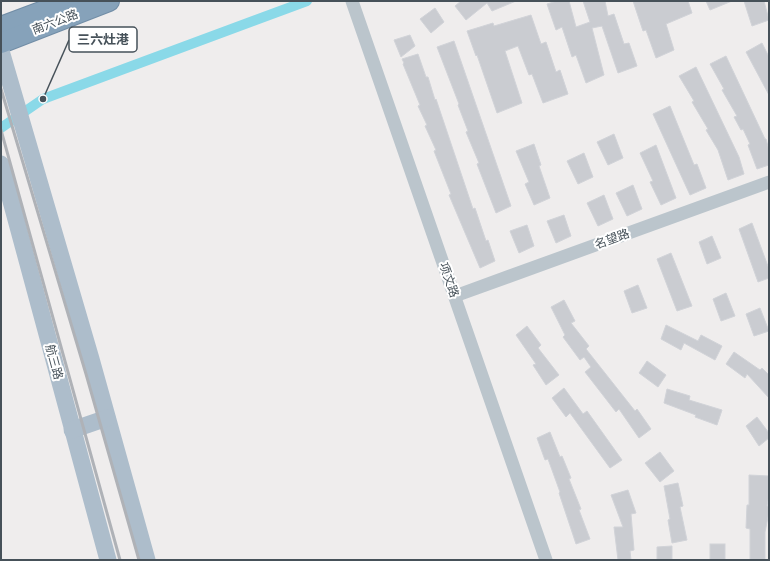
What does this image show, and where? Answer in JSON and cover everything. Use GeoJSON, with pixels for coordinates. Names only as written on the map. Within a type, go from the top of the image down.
{"type":"FeatureCollection","features":[{"type":"Feature","properties":{"kind":"highway","name":"南六公路"},"geometry":{"type":"LineString","coordinates":[[1,27],[70,1]]}},
{"type":"Feature","properties":{"kind":"highway","name":"南六公路"},"geometry":{"type":"LineString","coordinates":[[1,43],[109,1]]}},
{"type":"Feature","properties":{"kind":"main road"},"geometry":{"type":"LineString","coordinates":[[1,51],[147,560]]}},
{"type":"Feature","properties":{"kind":"main road","name":"航三路"},"geometry":{"type":"LineString","coordinates":[[1,164],[108,560]]}},
{"type":"Feature","properties":{"kind":"main road"},"geometry":{"type":"LineString","coordinates":[[72,430],[107,418]]}},
{"type":"Feature","properties":{"kind":"street","name":"项文路"},"geometry":{"type":"LineString","coordinates":[[353,5],[546,560]]}},
{"type":"Feature","properties":{"kind":"street","name":"名望路"},"geometry":{"type":"LineString","coordinates":[[454,296],[769,182]]}},
{"type":"Feature","properties":{"kind":"building"},"geometry":{"type":"Polygon","coordinates":[[[461,1],[516,1],[492,11],[487,3],[466,20],[455,6],[461,1]]]}},
{"type":"Feature","properties":{"kind":"building"},"geometry":{"type":"Polygon","coordinates":[[[557,1],[569,1],[576,27],[590,22],[583,1],[605,1],[608,16],[614,14],[624,44],[629,43],[637,66],[618,73],[602,26],[592,28],[604,75],[586,83],[576,55],[572,57],[562,27],[556,30],[547,4],[557,1]]]}},
{"type":"Feature","properties":{"kind":"building"},"geometry":{"type":"Polygon","coordinates":[[[633,1],[688,1],[692,13],[666,24],[674,50],[656,58],[646,30],[643,31],[633,1]]]}},
{"type":"Feature","properties":{"kind":"building"},"geometry":{"type":"Polygon","coordinates":[[[706,1],[732,1],[710,10],[706,1]]]}},
{"type":"Feature","properties":{"kind":"building"},"geometry":{"type":"Polygon","coordinates":[[[744,1],[764,1],[769,20],[752,26],[744,1]]]}},
{"type":"Feature","properties":{"kind":"building"},"geometry":{"type":"Polygon","coordinates":[[[435,8],[444,22],[431,33],[420,19],[435,8]]]}},
{"type":"Feature","properties":{"kind":"building"},"geometry":{"type":"Polygon","coordinates":[[[531,15],[541,44],[546,42],[556,72],[560,70],[568,94],[543,103],[532,74],[529,75],[518,46],[505,51],[522,103],[497,113],[467,31],[493,23],[494,26],[531,15]]]}},
{"type":"Feature","properties":{"kind":"building"},"geometry":{"type":"Polygon","coordinates":[[[410,35],[415,46],[401,57],[394,40],[410,35]]]}},
{"type":"Feature","properties":{"kind":"building"},"geometry":{"type":"Polygon","coordinates":[[[454,41],[511,206],[496,213],[477,164],[479,163],[466,132],[468,131],[458,105],[459,104],[437,47],[454,41]]]}},
{"type":"Feature","properties":{"kind":"building"},"geometry":{"type":"Polygon","coordinates":[[[762,43],[769,57],[769,95],[746,52],[762,43]]]}},
{"type":"Feature","properties":{"kind":"building"},"geometry":{"type":"Polygon","coordinates":[[[418,54],[426,77],[428,77],[435,100],[436,99],[473,209],[475,208],[486,241],[488,240],[495,261],[480,268],[449,195],[451,194],[434,151],[436,150],[425,126],[427,125],[418,106],[420,105],[403,64],[402,59],[418,54]]]}},
{"type":"Feature","properties":{"kind":"building"},"geometry":{"type":"Polygon","coordinates":[[[726,56],[766,139],[769,150],[769,165],[757,169],[748,145],[750,144],[743,129],[741,130],[734,117],[737,116],[722,90],[724,89],[710,64],[726,56]]]}},
{"type":"Feature","properties":{"kind":"building"},"geometry":{"type":"Polygon","coordinates":[[[696,67],[739,157],[744,174],[728,180],[718,150],[706,130],[708,129],[692,102],[694,101],[679,76],[696,67]]]}},
{"type":"Feature","properties":{"kind":"building"},"geometry":{"type":"Polygon","coordinates":[[[670,106],[694,165],[697,164],[706,188],[690,195],[653,114],[670,106]]]}},
{"type":"Feature","properties":{"kind":"building"},"geometry":{"type":"Polygon","coordinates":[[[614,134],[623,158],[608,165],[597,142],[614,134]]]}},
{"type":"Feature","properties":{"kind":"building"},"geometry":{"type":"Polygon","coordinates":[[[534,144],[541,165],[539,166],[550,198],[534,205],[525,184],[529,182],[516,151],[534,144]]]}},
{"type":"Feature","properties":{"kind":"building"},"geometry":{"type":"Polygon","coordinates":[[[656,145],[676,198],[661,205],[650,182],[653,181],[640,153],[656,145]]]}},
{"type":"Feature","properties":{"kind":"building"},"geometry":{"type":"Polygon","coordinates":[[[584,153],[593,177],[578,184],[567,161],[584,153]]]}},
{"type":"Feature","properties":{"kind":"building"},"geometry":{"type":"Polygon","coordinates":[[[633,185],[642,209],[627,216],[616,193],[633,185]]]}},
{"type":"Feature","properties":{"kind":"building"},"geometry":{"type":"Polygon","coordinates":[[[604,195],[613,219],[598,226],[587,203],[604,195]]]}},
{"type":"Feature","properties":{"kind":"building"},"geometry":{"type":"Polygon","coordinates":[[[564,215],[571,236],[556,243],[547,221],[564,215]]]}},
{"type":"Feature","properties":{"kind":"building"},"geometry":{"type":"Polygon","coordinates":[[[752,223],[769,269],[769,278],[758,282],[739,229],[752,223]]]}},
{"type":"Feature","properties":{"kind":"building"},"geometry":{"type":"Polygon","coordinates":[[[527,225],[534,246],[519,253],[510,231],[527,225]]]}},
{"type":"Feature","properties":{"kind":"building"},"geometry":{"type":"Polygon","coordinates":[[[712,236],[721,258],[707,264],[699,242],[712,236]]]}},
{"type":"Feature","properties":{"kind":"building"},"geometry":{"type":"Polygon","coordinates":[[[671,253],[692,306],[677,311],[657,259],[671,253]]]}},
{"type":"Feature","properties":{"kind":"building"},"geometry":{"type":"Polygon","coordinates":[[[638,285],[647,308],[632,313],[624,291],[638,285]]]}},
{"type":"Feature","properties":{"kind":"building"},"geometry":{"type":"Polygon","coordinates":[[[726,293],[735,316],[721,321],[713,299],[726,293]]]}},
{"type":"Feature","properties":{"kind":"building"},"geometry":{"type":"Polygon","coordinates":[[[564,300],[575,321],[571,323],[589,346],[586,349],[635,411],[637,409],[651,429],[639,438],[619,409],[616,412],[585,372],[591,367],[584,357],[580,360],[563,337],[565,335],[551,307],[564,300]]]}},
{"type":"Feature","properties":{"kind":"building"},"geometry":{"type":"Polygon","coordinates":[[[760,308],[769,331],[754,336],[746,314],[760,308]]]}},
{"type":"Feature","properties":{"kind":"building"},"geometry":{"type":"Polygon","coordinates":[[[666,325],[698,341],[701,335],[722,346],[715,360],[684,343],[681,350],[661,339],[666,325]]]}},
{"type":"Feature","properties":{"kind":"building"},"geometry":{"type":"Polygon","coordinates":[[[527,326],[541,345],[538,348],[559,375],[546,385],[533,365],[536,364],[516,335],[527,326]]]}},
{"type":"Feature","properties":{"kind":"building"},"geometry":{"type":"Polygon","coordinates":[[[734,352],[760,370],[762,368],[769,375],[769,398],[747,374],[745,378],[726,364],[734,352]]]}},
{"type":"Feature","properties":{"kind":"building"},"geometry":{"type":"Polygon","coordinates":[[[647,361],[666,375],[658,387],[639,373],[647,361]]]}},
{"type":"Feature","properties":{"kind":"building"},"geometry":{"type":"Polygon","coordinates":[[[564,388],[583,414],[587,411],[622,460],[610,468],[570,413],[566,417],[552,398],[564,388]]]}},
{"type":"Feature","properties":{"kind":"building"},"geometry":{"type":"Polygon","coordinates":[[[667,389],[690,396],[689,400],[722,410],[717,425],[664,403],[667,389]]]}},
{"type":"Feature","properties":{"kind":"building"},"geometry":{"type":"Polygon","coordinates":[[[757,417],[769,433],[769,438],[759,446],[746,426],[757,417]]]}},
{"type":"Feature","properties":{"kind":"building"},"geometry":{"type":"Polygon","coordinates":[[[550,432],[560,457],[562,456],[571,478],[569,479],[581,509],[579,510],[590,539],[576,544],[548,459],[545,460],[537,438],[550,432]]]}},
{"type":"Feature","properties":{"kind":"building"},"geometry":{"type":"Polygon","coordinates":[[[660,452],[674,471],[660,482],[645,463],[660,452]]]}},
{"type":"Feature","properties":{"kind":"building"},"geometry":{"type":"Polygon","coordinates":[[[749,475],[769,476],[769,495],[767,506],[769,506],[769,512],[765,532],[765,560],[750,560],[750,529],[746,528],[747,505],[749,505],[749,475]]]}},
{"type":"Feature","properties":{"kind":"building"},"geometry":{"type":"Polygon","coordinates":[[[678,483],[683,506],[680,507],[687,540],[672,543],[668,520],[670,519],[664,486],[678,483]]]}},
{"type":"Feature","properties":{"kind":"building"},"geometry":{"type":"Polygon","coordinates":[[[628,490],[636,513],[631,514],[634,550],[630,551],[631,560],[618,560],[614,527],[623,527],[611,495],[628,490]]]}},
{"type":"Feature","properties":{"kind":"building"},"geometry":{"type":"Polygon","coordinates":[[[710,544],[725,544],[725,560],[710,560],[710,544]]]}},
{"type":"Feature","properties":{"kind":"building"},"geometry":{"type":"Polygon","coordinates":[[[672,546],[672,560],[657,560],[657,547],[672,546]]]}},
{"type":"Feature","properties":{"kind":"waterway"},"geometry":{"type":"LineString","coordinates":[[1,128],[43,99],[307,1]]}},
{"type":"Feature","properties":{"kind":"railway"},"geometry":{"type":"LineString","coordinates":[[1,89],[86,374],[139,560]]}},
{"type":"Feature","properties":{"kind":"railway"},"geometry":{"type":"LineString","coordinates":[[1,130],[120,560]]}},
{"type":"Feature","properties":{"kind":"place","name":"三六灶港"},"geometry":{"type":"Point","coordinates":[43,99]}}]}
